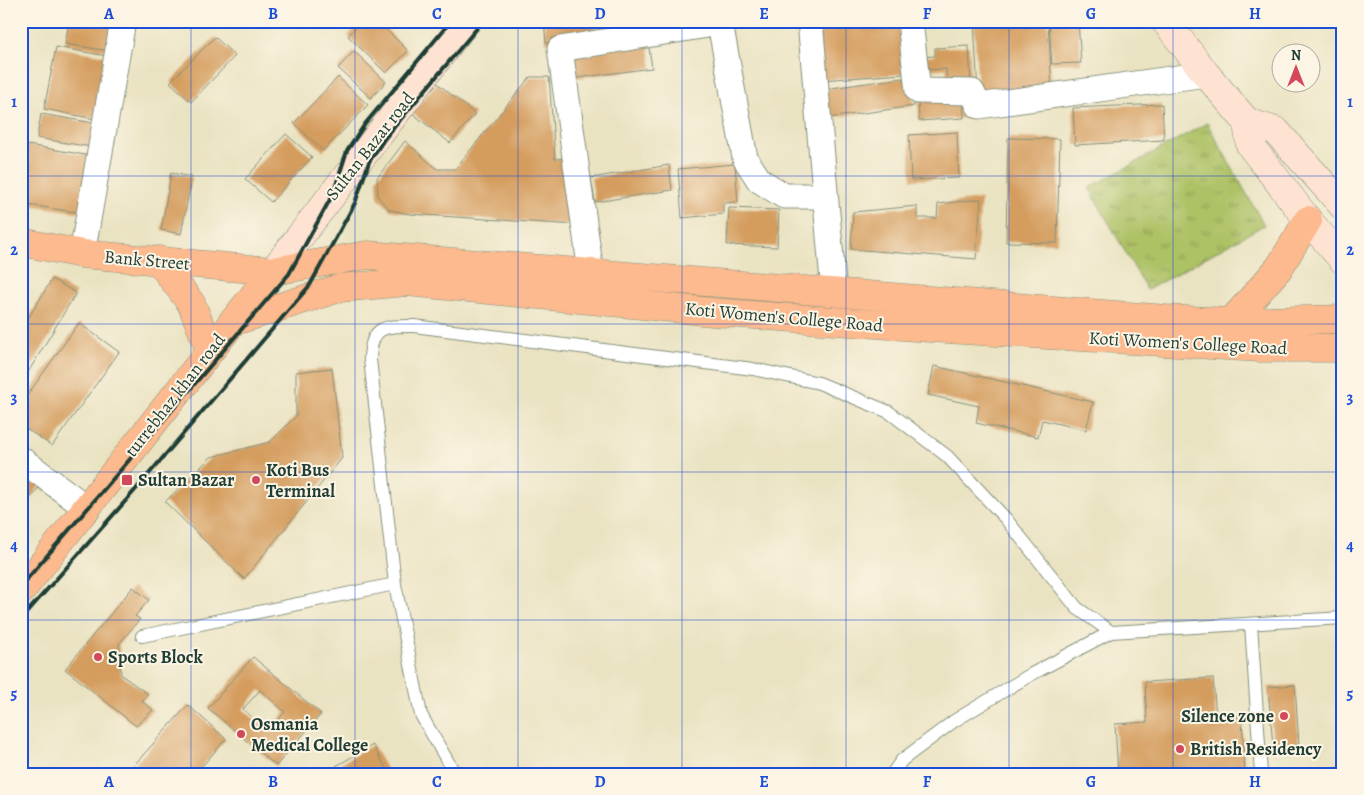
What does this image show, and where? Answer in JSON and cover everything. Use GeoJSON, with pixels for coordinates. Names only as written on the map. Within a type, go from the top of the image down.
{"type":"FeatureCollection","features":[{"type":"Feature","properties":{"kind":"main road","name":"Sultan Bazar road"},"geometry":{"type":"LineString","coordinates":[[273,271],[467,21]]}},
{"type":"Feature","properties":{"kind":"main road"},"geometry":{"type":"LineString","coordinates":[[1166,21],[1206,74],[1247,122],[1276,131],[1343,206]]}},
{"type":"Feature","properties":{"kind":"main road"},"geometry":{"type":"LineString","coordinates":[[1247,122],[1250,145],[1308,220],[1343,260]]}},
{"type":"Feature","properties":{"kind":"main road"},"geometry":{"type":"LineString","coordinates":[[1231,322],[1279,268],[1308,220]]}},
{"type":"Feature","properties":{"kind":"main road","name":"Bank Street"},"geometry":{"type":"LineString","coordinates":[[21,242],[82,254],[273,271]]}},
{"type":"Feature","properties":{"kind":"main road","name":"Koti Women's College Road"},"geometry":{"type":"LineString","coordinates":[[273,271],[367,255],[1166,319],[1231,322],[1343,319]]}},
{"type":"Feature","properties":{"kind":"main road"},"geometry":{"type":"LineString","coordinates":[[158,260],[190,303],[210,350]]}},
{"type":"Feature","properties":{"kind":"main road","name":"turrebhaz khan road"},"geometry":{"type":"LineString","coordinates":[[21,591],[88,509],[273,271]]}},
{"type":"Feature","properties":{"kind":"main road","name":"Koti Women's College Road"},"geometry":{"type":"LineString","coordinates":[[232,322],[340,288],[407,282],[713,312],[930,328],[1260,348],[1343,348]]}},
{"type":"Feature","properties":{"kind":"street"},"geometry":{"type":"LineString","coordinates":[[82,254],[122,21]]}},
{"type":"Feature","properties":{"kind":"street"},"geometry":{"type":"LineString","coordinates":[[810,21],[834,293]]}},
{"type":"Feature","properties":{"kind":"street"},"geometry":{"type":"LineString","coordinates":[[910,21],[918,91],[972,92],[979,106],[1206,74]]}},
{"type":"Feature","properties":{"kind":"street"},"geometry":{"type":"LineString","coordinates":[[591,273],[560,48],[720,22],[745,158],[759,180],[784,196],[824,196]]}},
{"type":"Feature","properties":{"kind":"street"},"geometry":{"type":"LineString","coordinates":[[21,459],[88,509]]}},
{"type":"Feature","properties":{"kind":"lane"},"geometry":{"type":"LineString","coordinates":[[455,774],[421,715],[395,584],[371,346],[377,334],[384,327],[414,326],[752,369],[819,384],[889,412],[946,456],[1006,520],[1077,608],[1111,632]]}},
{"type":"Feature","properties":{"kind":"lane"},"geometry":{"type":"LineString","coordinates":[[142,636],[395,584]]}},
{"type":"Feature","properties":{"kind":"lane"},"geometry":{"type":"LineString","coordinates":[[892,774],[902,760],[954,722],[1030,675],[1111,632],[1343,618]]}},
{"type":"Feature","properties":{"kind":"lane"},"geometry":{"type":"LineString","coordinates":[[1251,624],[1261,774]]}},
{"type":"Feature","properties":{"kind":"lane"},"geometry":{"type":"LineString","coordinates":[[1338,774],[1343,774]]}},
{"type":"Feature","properties":{"kind":"green space"},"geometry":{"type":"Polygon","coordinates":[[[1207,123],[1264,225],[1147,290],[1089,188],[1207,123]]]}},
{"type":"Feature","properties":{"kind":"building"},"geometry":{"type":"Polygon","coordinates":[[[69,21],[115,21],[110,51],[65,44],[69,21]]]}},
{"type":"Feature","properties":{"kind":"building"},"geometry":{"type":"Polygon","coordinates":[[[362,21],[378,21],[408,51],[386,73],[348,36],[362,21]]]}},
{"type":"Feature","properties":{"kind":"building"},"geometry":{"type":"Polygon","coordinates":[[[544,21],[593,21],[595,37],[546,43],[544,21]]]}},
{"type":"Feature","properties":{"kind":"building"},"geometry":{"type":"Polygon","coordinates":[[[599,21],[655,21],[600,32],[599,21]]]}},
{"type":"Feature","properties":{"kind":"building"},"geometry":{"type":"Polygon","coordinates":[[[817,21],[899,21],[903,74],[821,80],[817,21]]]}},
{"type":"Feature","properties":{"kind":"building"},"geometry":{"type":"Polygon","coordinates":[[[974,21],[1048,21],[1052,90],[978,94],[974,21]]]}},
{"type":"Feature","properties":{"kind":"building"},"geometry":{"type":"Polygon","coordinates":[[[1049,21],[1078,21],[1081,63],[1052,64],[1049,21]]]}},
{"type":"Feature","properties":{"kind":"building"},"geometry":{"type":"Polygon","coordinates":[[[215,37],[235,56],[191,102],[170,82],[215,37]]]}},
{"type":"Feature","properties":{"kind":"building"},"geometry":{"type":"Polygon","coordinates":[[[648,41],[652,68],[569,79],[565,52],[648,41]]]}},
{"type":"Feature","properties":{"kind":"building"},"geometry":{"type":"Polygon","coordinates":[[[969,46],[971,86],[947,87],[946,69],[920,70],[920,57],[935,56],[935,48],[969,46]]]}},
{"type":"Feature","properties":{"kind":"building"},"geometry":{"type":"Polygon","coordinates":[[[56,47],[107,56],[95,119],[44,109],[56,47]]]}},
{"type":"Feature","properties":{"kind":"building"},"geometry":{"type":"Polygon","coordinates":[[[354,51],[386,82],[371,98],[338,68],[354,51]]]}},
{"type":"Feature","properties":{"kind":"building"},"geometry":{"type":"Polygon","coordinates":[[[338,77],[368,105],[323,151],[294,123],[338,77]]]}},
{"type":"Feature","properties":{"kind":"building"},"geometry":{"type":"Polygon","coordinates":[[[530,77],[549,77],[555,159],[570,158],[576,225],[410,214],[390,210],[378,197],[377,178],[405,141],[437,169],[455,169],[530,77]]]}},
{"type":"Feature","properties":{"kind":"building"},"geometry":{"type":"Polygon","coordinates":[[[910,77],[914,106],[828,118],[824,89],[910,77]]]}},
{"type":"Feature","properties":{"kind":"building"},"geometry":{"type":"Polygon","coordinates":[[[437,83],[475,114],[450,143],[412,113],[437,83]]]}},
{"type":"Feature","properties":{"kind":"building"},"geometry":{"type":"Polygon","coordinates":[[[963,99],[964,118],[919,121],[918,101],[963,99]]]}},
{"type":"Feature","properties":{"kind":"building"},"geometry":{"type":"Polygon","coordinates":[[[1162,104],[1164,140],[1075,145],[1073,108],[1162,104]]]}},
{"type":"Feature","properties":{"kind":"building"},"geometry":{"type":"Polygon","coordinates":[[[41,114],[94,123],[91,147],[37,138],[41,114]]]}},
{"type":"Feature","properties":{"kind":"building"},"geometry":{"type":"Polygon","coordinates":[[[957,132],[959,178],[911,180],[909,135],[957,132]]]}},
{"type":"Feature","properties":{"kind":"building"},"geometry":{"type":"Polygon","coordinates":[[[286,134],[312,157],[271,202],[245,179],[286,134]]]}},
{"type":"Feature","properties":{"kind":"building"},"geometry":{"type":"Polygon","coordinates":[[[1008,138],[1060,139],[1057,243],[1006,242],[1008,138]]]}},
{"type":"Feature","properties":{"kind":"building"},"geometry":{"type":"Polygon","coordinates":[[[28,145],[91,156],[82,213],[21,204],[21,187],[28,145]]]}},
{"type":"Feature","properties":{"kind":"building"},"geometry":{"type":"Polygon","coordinates":[[[735,164],[738,202],[723,203],[723,214],[682,218],[678,169],[735,164]]]}},
{"type":"Feature","properties":{"kind":"building"},"geometry":{"type":"Polygon","coordinates":[[[669,165],[672,190],[595,202],[591,178],[669,165]]]}},
{"type":"Feature","properties":{"kind":"building"},"geometry":{"type":"Polygon","coordinates":[[[171,173],[192,177],[181,234],[161,230],[171,173]]]}},
{"type":"Feature","properties":{"kind":"building"},"geometry":{"type":"Polygon","coordinates":[[[981,199],[976,259],[851,249],[853,212],[917,206],[917,218],[937,218],[938,204],[981,199]]]}},
{"type":"Feature","properties":{"kind":"building"},"geometry":{"type":"Polygon","coordinates":[[[729,208],[779,210],[777,247],[727,245],[729,208]]]}},
{"type":"Feature","properties":{"kind":"building"},"geometry":{"type":"Polygon","coordinates":[[[52,279],[76,293],[21,384],[21,330],[52,279]]]}},
{"type":"Feature","properties":{"kind":"building"},"geometry":{"type":"Polygon","coordinates":[[[79,323],[119,352],[52,446],[21,425],[21,404],[79,323]]]}},
{"type":"Feature","properties":{"kind":"building"},"geometry":{"type":"Polygon","coordinates":[[[934,366],[1093,402],[1086,430],[1042,420],[1038,437],[976,423],[979,406],[928,395],[934,366]]]}},
{"type":"Feature","properties":{"kind":"building","name":"Koti Bus Terminal"},"geometry":{"type":"Polygon","coordinates":[[[332,368],[342,458],[244,579],[165,502],[211,457],[270,442],[296,416],[296,372],[332,368]]]}},
{"type":"Feature","properties":{"kind":"building"},"geometry":{"type":"Polygon","coordinates":[[[21,467],[42,483],[21,510],[21,467]]]}},
{"type":"Feature","properties":{"kind":"building","name":"Sports Block"},"geometry":{"type":"Polygon","coordinates":[[[133,587],[149,600],[135,616],[140,619],[119,644],[121,675],[148,694],[142,701],[153,710],[136,726],[65,669],[133,587]]]}},
{"type":"Feature","properties":{"kind":"building"},"geometry":{"type":"Polygon","coordinates":[[[253,657],[321,714],[276,766],[208,708],[253,657]],[[260,690],[243,709],[268,731],[285,712],[260,690]]]}},
{"type":"Feature","properties":{"kind":"building","name":"British Residency"},"geometry":{"type":"Polygon","coordinates":[[[1213,678],[1216,718],[1242,717],[1245,774],[1118,774],[1115,724],[1147,722],[1145,682],[1213,678]]]}},
{"type":"Feature","properties":{"kind":"building","name":"Silence zone"},"geometry":{"type":"Polygon","coordinates":[[[1295,685],[1299,745],[1273,747],[1268,687],[1295,685]]]}},
{"type":"Feature","properties":{"kind":"building"},"geometry":{"type":"Polygon","coordinates":[[[188,705],[226,739],[195,774],[126,774],[188,705]]]}},
{"type":"Feature","properties":{"kind":"building"},"geometry":{"type":"Polygon","coordinates":[[[373,745],[389,774],[340,774],[336,766],[373,745]]]}},
{"type":"Feature","properties":{"kind":"railway"},"geometry":{"type":"LineString","coordinates":[[21,586],[289,274],[333,194],[347,151],[365,124],[451,21]]}},
{"type":"Feature","properties":{"kind":"railway"},"geometry":{"type":"LineString","coordinates":[[21,619],[137,488],[310,285],[355,203],[369,162],[385,138],[483,21]]}},
{"type":"Feature","properties":{"kind":"place","name":"Sultan Bazar"},"geometry":{"type":"Point","coordinates":[127,480]}},
{"type":"Feature","properties":{"kind":"place","name":"Koti Bus Terminal"},"geometry":{"type":"Point","coordinates":[256,480]}},
{"type":"Feature","properties":{"kind":"place","name":"Sports Block"},"geometry":{"type":"Point","coordinates":[98,657]}},
{"type":"Feature","properties":{"kind":"place","name":"Silence zone"},"geometry":{"type":"Point","coordinates":[1284,716]}},
{"type":"Feature","properties":{"kind":"place","name":"Osmania Medical College"},"geometry":{"type":"Point","coordinates":[241,734]}},
{"type":"Feature","properties":{"kind":"place","name":"British Residency"},"geometry":{"type":"Point","coordinates":[1180,749]}}]}
